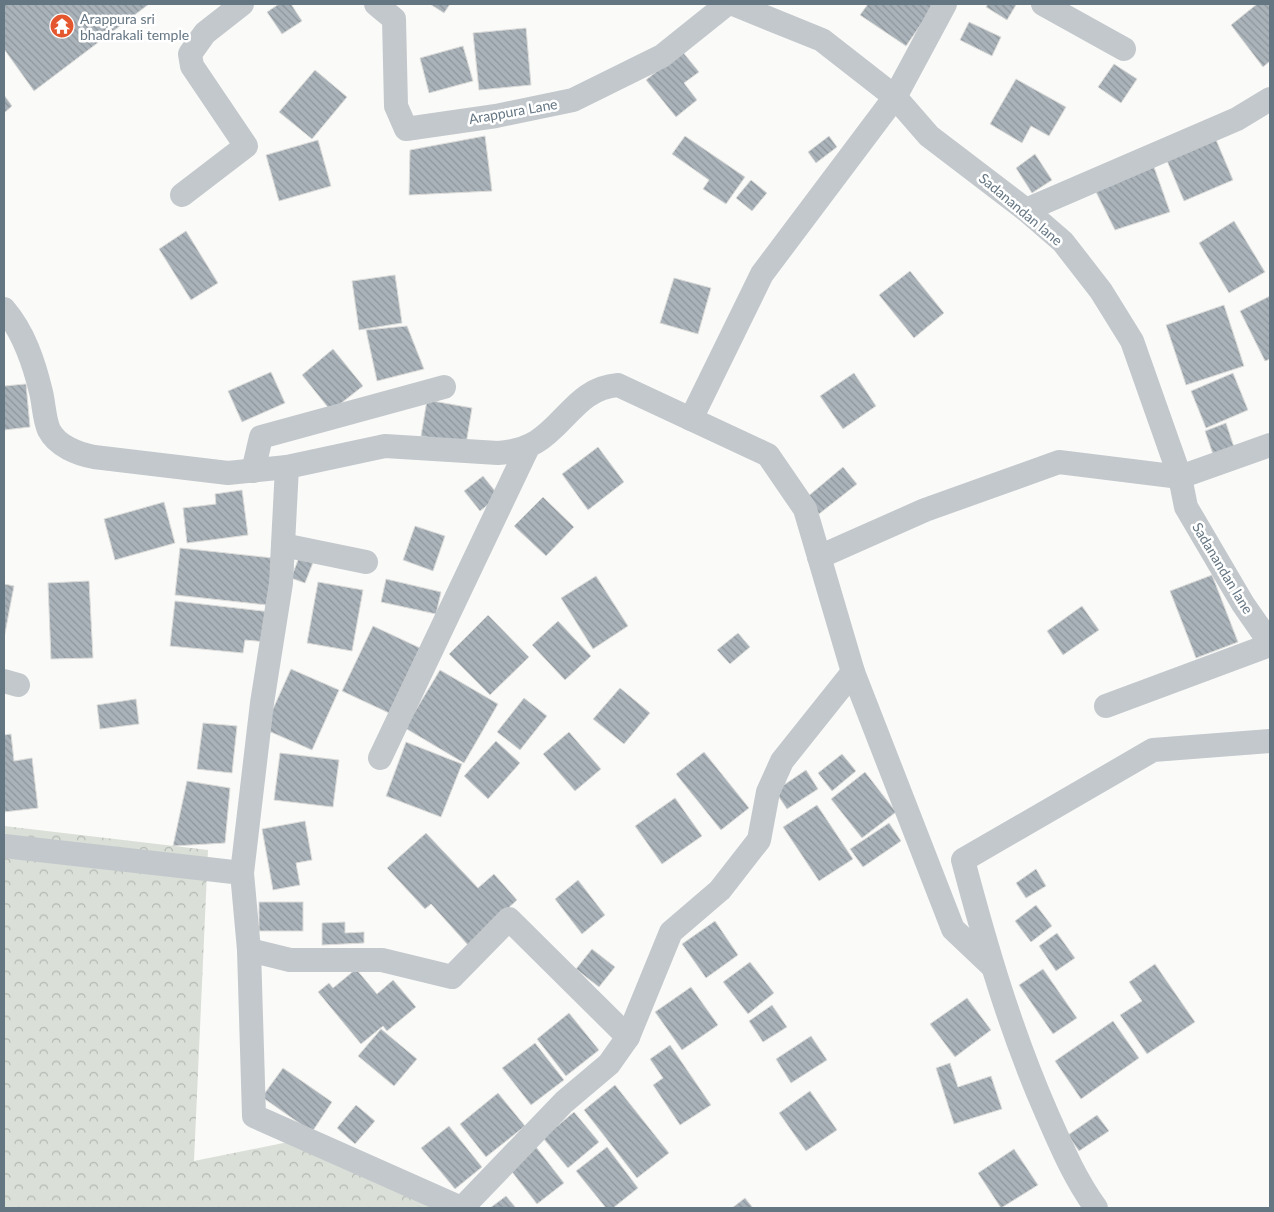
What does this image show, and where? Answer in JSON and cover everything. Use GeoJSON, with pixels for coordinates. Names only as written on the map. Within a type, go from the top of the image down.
{"type":"FeatureCollection","features":[{"type":"Feature","properties":{"kind":"street"},"geometry":{"type":"LineString","coordinates":[[182,196],[246,146],[192,66],[190,54],[205,33],[242,4]]}},
{"type":"Feature","properties":{"kind":"street","name":"Arappura Lane"},"geometry":{"type":"LineString","coordinates":[[376,4],[394,19],[396,106],[406,129],[496,116],[573,100],[662,56],[727,4]]}},
{"type":"Feature","properties":{"kind":"street","name":"Sadanandan lane"},"geometry":{"type":"LineString","coordinates":[[733,4],[822,40],[895,96],[929,136],[1026,210],[1063,242],[1101,291],[1132,341],[1180,477],[1186,507],[1270,644]]}},
{"type":"Feature","properties":{"kind":"street"},"geometry":{"type":"LineString","coordinates":[[691,419],[762,274],[895,96],[945,4]]}},
{"type":"Feature","properties":{"kind":"street"},"geometry":{"type":"LineString","coordinates":[[1043,4],[1124,49]]}},
{"type":"Feature","properties":{"kind":"street"},"geometry":{"type":"LineString","coordinates":[[1026,210],[1237,119],[1270,99]]}},
{"type":"Feature","properties":{"kind":"street"},"geometry":{"type":"LineString","coordinates":[[4,309],[15,322],[28,349],[41,392],[49,430],[68,448],[79,454],[94,457],[228,474],[288,467],[385,446],[498,453],[528,447],[546,434],[586,396],[607,386],[618,385],[768,455],[805,509],[853,672],[952,930],[991,965]]}},
{"type":"Feature","properties":{"kind":"street"},"geometry":{"type":"LineString","coordinates":[[253,471],[261,437],[444,387]]}},
{"type":"Feature","properties":{"kind":"street"},"geometry":{"type":"LineString","coordinates":[[819,557],[925,510],[1059,462],[1180,477],[1270,445]]}},
{"type":"Feature","properties":{"kind":"street"},"geometry":{"type":"LineString","coordinates":[[380,758],[528,447]]}},
{"type":"Feature","properties":{"kind":"street"},"geometry":{"type":"LineString","coordinates":[[288,467],[281,582],[262,703],[242,874],[249,950],[254,1116],[461,1208],[564,1102],[609,1064],[628,1037],[671,932],[720,890],[759,840],[768,792],[782,761],[853,672]]}},
{"type":"Feature","properties":{"kind":"street"},"geometry":{"type":"LineString","coordinates":[[284,545],[366,562]]}},
{"type":"Feature","properties":{"kind":"street"},"geometry":{"type":"LineString","coordinates":[[1106,706],[1270,644]]}},
{"type":"Feature","properties":{"kind":"street"},"geometry":{"type":"LineString","coordinates":[[1096,1208],[1076,1180],[1028,1070],[991,965],[963,860],[1153,750],[1270,742]]}},
{"type":"Feature","properties":{"kind":"street"},"geometry":{"type":"LineString","coordinates":[[4,846],[242,874]]}},
{"type":"Feature","properties":{"kind":"street"},"geometry":{"type":"LineString","coordinates":[[249,950],[290,960],[382,960],[452,977],[509,919],[628,1037]]}},
{"type":"Feature","properties":{"kind":"green space"},"geometry":{"type":"Polygon","coordinates":[[[4,826],[208,850],[194,1161],[303,1139],[436,1208],[4,1208],[4,826]]]}},
{"type":"Feature","properties":{"kind":"building","name":"Arappura sri bhadrakali temple"},"geometry":{"type":"Polygon","coordinates":[[[4,4],[149,4],[34,91],[4,49],[4,4]]]}},
{"type":"Feature","properties":{"kind":"building"},"geometry":{"type":"Polygon","coordinates":[[[279,4],[291,4],[302,21],[282,34],[267,12],[279,4]]]}},
{"type":"Feature","properties":{"kind":"building"},"geometry":{"type":"Polygon","coordinates":[[[430,4],[450,4],[444,13],[430,4]]]}},
{"type":"Feature","properties":{"kind":"building"},"geometry":{"type":"Polygon","coordinates":[[[868,4],[935,4],[906,46],[860,15],[868,4]]]}},
{"type":"Feature","properties":{"kind":"building"},"geometry":{"type":"Polygon","coordinates":[[[988,4],[1016,5],[1007,20],[986,7],[988,4]]]}},
{"type":"Feature","properties":{"kind":"building"},"geometry":{"type":"Polygon","coordinates":[[[1257,4],[1270,4],[1270,61],[1263,67],[1231,25],[1257,4]]]}},
{"type":"Feature","properties":{"kind":"building"},"geometry":{"type":"Polygon","coordinates":[[[969,22],[1001,37],[992,56],[960,40],[969,22]]]}},
{"type":"Feature","properties":{"kind":"building"},"geometry":{"type":"Polygon","coordinates":[[[526,28],[531,85],[479,90],[473,33],[526,28]]]}},
{"type":"Feature","properties":{"kind":"building"},"geometry":{"type":"Polygon","coordinates":[[[463,46],[473,81],[429,93],[420,58],[463,46]]]}},
{"type":"Feature","properties":{"kind":"building"},"geometry":{"type":"Polygon","coordinates":[[[682,51],[699,72],[684,83],[697,100],[676,117],[646,80],[682,51]]]}},
{"type":"Feature","properties":{"kind":"building"},"geometry":{"type":"Polygon","coordinates":[[[1114,64],[1137,79],[1121,103],[1098,87],[1114,64]]]}},
{"type":"Feature","properties":{"kind":"building"},"geometry":{"type":"Polygon","coordinates":[[[315,70],[347,97],[312,139],[279,112],[315,70]]]}},
{"type":"Feature","properties":{"kind":"building"},"geometry":{"type":"Polygon","coordinates":[[[1016,79],[1066,107],[1049,136],[1031,126],[1022,143],[990,124],[1016,79]]]}},
{"type":"Feature","properties":{"kind":"building"},"geometry":{"type":"Polygon","coordinates":[[[4,95],[12,106],[4,113],[4,95]]]}},
{"type":"Feature","properties":{"kind":"building"},"geometry":{"type":"Polygon","coordinates":[[[1214,135],[1233,180],[1184,201],[1165,156],[1214,135]]]}},
{"type":"Feature","properties":{"kind":"building"},"geometry":{"type":"Polygon","coordinates":[[[485,136],[492,191],[409,195],[410,150],[485,136]]]}},
{"type":"Feature","properties":{"kind":"building"},"geometry":{"type":"Polygon","coordinates":[[[685,136],[745,177],[726,204],[703,189],[709,180],[672,154],[685,136]]]}},
{"type":"Feature","properties":{"kind":"building"},"geometry":{"type":"Polygon","coordinates":[[[829,136],[837,147],[816,163],[808,152],[829,136]]]}},
{"type":"Feature","properties":{"kind":"building"},"geometry":{"type":"Polygon","coordinates":[[[318,140],[331,186],[279,201],[266,155],[318,140]]]}},
{"type":"Feature","properties":{"kind":"building"},"geometry":{"type":"Polygon","coordinates":[[[1035,154],[1052,180],[1032,193],[1016,168],[1035,154]]]}},
{"type":"Feature","properties":{"kind":"building"},"geometry":{"type":"Polygon","coordinates":[[[1154,167],[1170,212],[1115,230],[1093,186],[1154,167]]]}},
{"type":"Feature","properties":{"kind":"building"},"geometry":{"type":"Polygon","coordinates":[[[751,180],[767,193],[752,211],[736,198],[751,180]]]}},
{"type":"Feature","properties":{"kind":"building"},"geometry":{"type":"Polygon","coordinates":[[[1234,221],[1265,272],[1229,293],[1199,243],[1234,221]]]}},
{"type":"Feature","properties":{"kind":"building"},"geometry":{"type":"Polygon","coordinates":[[[186,231],[218,283],[191,300],[159,249],[186,231]]]}},
{"type":"Feature","properties":{"kind":"building"},"geometry":{"type":"Polygon","coordinates":[[[910,271],[944,313],[914,338],[879,295],[910,271]]]}},
{"type":"Feature","properties":{"kind":"building"},"geometry":{"type":"Polygon","coordinates":[[[395,275],[402,323],[359,330],[352,281],[395,275]]]}},
{"type":"Feature","properties":{"kind":"building"},"geometry":{"type":"Polygon","coordinates":[[[674,278],[711,288],[698,334],[660,323],[674,278]]]}},
{"type":"Feature","properties":{"kind":"building"},"geometry":{"type":"Polygon","coordinates":[[[1270,296],[1270,359],[1265,361],[1240,311],[1270,296]]]}},
{"type":"Feature","properties":{"kind":"building"},"geometry":{"type":"Polygon","coordinates":[[[1224,305],[1244,366],[1186,385],[1166,325],[1224,305]]]}},
{"type":"Feature","properties":{"kind":"building"},"geometry":{"type":"Polygon","coordinates":[[[407,326],[424,369],[377,381],[366,330],[407,326]]]}},
{"type":"Feature","properties":{"kind":"building"},"geometry":{"type":"Polygon","coordinates":[[[333,349],[363,386],[331,411],[302,375],[333,349]]]}},
{"type":"Feature","properties":{"kind":"building"},"geometry":{"type":"Polygon","coordinates":[[[271,372],[285,403],[242,422],[228,391],[271,372]]]}},
{"type":"Feature","properties":{"kind":"building"},"geometry":{"type":"Polygon","coordinates":[[[854,373],[876,406],[843,429],[820,396],[854,373]]]}},
{"type":"Feature","properties":{"kind":"building"},"geometry":{"type":"Polygon","coordinates":[[[1233,373],[1248,410],[1206,428],[1191,391],[1233,373]]]}},
{"type":"Feature","properties":{"kind":"building"},"geometry":{"type":"Polygon","coordinates":[[[26,384],[30,427],[4,430],[4,386],[26,384]]]}},
{"type":"Feature","properties":{"kind":"building"},"geometry":{"type":"Polygon","coordinates":[[[427,400],[472,408],[466,444],[421,436],[427,400]]]}},
{"type":"Feature","properties":{"kind":"building"},"geometry":{"type":"Polygon","coordinates":[[[1226,423],[1236,453],[1215,460],[1205,431],[1226,423]]]}},
{"type":"Feature","properties":{"kind":"building"},"geometry":{"type":"Polygon","coordinates":[[[598,447],[624,482],[588,510],[562,474],[598,447]]]}},
{"type":"Feature","properties":{"kind":"building"},"geometry":{"type":"Polygon","coordinates":[[[843,467],[857,484],[819,514],[806,498],[843,467]]]}},
{"type":"Feature","properties":{"kind":"building"},"geometry":{"type":"Polygon","coordinates":[[[483,476],[499,496],[480,511],[464,491],[483,476]]]}},
{"type":"Feature","properties":{"kind":"building"},"geometry":{"type":"Polygon","coordinates":[[[242,490],[248,535],[187,543],[183,508],[216,504],[215,494],[242,490]]]}},
{"type":"Feature","properties":{"kind":"building"},"geometry":{"type":"Polygon","coordinates":[[[543,497],[574,527],[546,556],[514,526],[543,497]]]}},
{"type":"Feature","properties":{"kind":"building"},"geometry":{"type":"Polygon","coordinates":[[[164,502],[175,543],[115,560],[104,519],[164,502]]]}},
{"type":"Feature","properties":{"kind":"building"},"geometry":{"type":"Polygon","coordinates":[[[415,526],[445,536],[433,571],[403,560],[415,526]]]}},
{"type":"Feature","properties":{"kind":"building"},"geometry":{"type":"Polygon","coordinates":[[[180,548],[273,558],[267,605],[175,595],[180,548]]]}},
{"type":"Feature","properties":{"kind":"building"},"geometry":{"type":"Polygon","coordinates":[[[300,555],[314,560],[305,583],[291,578],[300,555]]]}},
{"type":"Feature","properties":{"kind":"building"},"geometry":{"type":"Polygon","coordinates":[[[1212,575],[1238,642],[1196,658],[1170,591],[1212,575]]]}},
{"type":"Feature","properties":{"kind":"building"},"geometry":{"type":"Polygon","coordinates":[[[596,576],[628,626],[593,649],[561,598],[596,576]]]}},
{"type":"Feature","properties":{"kind":"building"},"geometry":{"type":"Polygon","coordinates":[[[386,579],[441,592],[436,614],[381,602],[386,579]]]}},
{"type":"Feature","properties":{"kind":"building"},"geometry":{"type":"Polygon","coordinates":[[[89,581],[93,658],[51,659],[48,583],[89,581]]]}},
{"type":"Feature","properties":{"kind":"building"},"geometry":{"type":"Polygon","coordinates":[[[318,582],[363,590],[352,651],[307,643],[318,582]]]}},
{"type":"Feature","properties":{"kind":"building"},"geometry":{"type":"Polygon","coordinates":[[[4,584],[14,586],[4,638],[4,584]]]}},
{"type":"Feature","properties":{"kind":"building"},"geometry":{"type":"Polygon","coordinates":[[[175,601],[271,612],[267,642],[245,640],[243,653],[170,646],[175,601]]]}},
{"type":"Feature","properties":{"kind":"building"},"geometry":{"type":"Polygon","coordinates":[[[1082,606],[1099,630],[1063,655],[1047,631],[1082,606]]]}},
{"type":"Feature","properties":{"kind":"building"},"geometry":{"type":"Polygon","coordinates":[[[488,615],[529,657],[490,695],[449,654],[488,615]]]}},
{"type":"Feature","properties":{"kind":"building"},"geometry":{"type":"Polygon","coordinates":[[[558,621],[591,656],[565,680],[532,645],[558,621]]]}},
{"type":"Feature","properties":{"kind":"building"},"geometry":{"type":"Polygon","coordinates":[[[373,626],[420,648],[389,713],[342,691],[373,626]]]}},
{"type":"Feature","properties":{"kind":"building"},"geometry":{"type":"Polygon","coordinates":[[[738,633],[750,647],[730,664],[717,650],[738,633]]]}},
{"type":"Feature","properties":{"kind":"building"},"geometry":{"type":"Polygon","coordinates":[[[291,669],[339,690],[312,750],[264,729],[291,669]]]}},
{"type":"Feature","properties":{"kind":"building"},"geometry":{"type":"Polygon","coordinates":[[[440,670],[498,704],[464,763],[405,728],[440,670]]]}},
{"type":"Feature","properties":{"kind":"building"},"geometry":{"type":"Polygon","coordinates":[[[620,688],[650,713],[624,744],[593,719],[620,688]]]}},
{"type":"Feature","properties":{"kind":"building"},"geometry":{"type":"Polygon","coordinates":[[[524,698],[547,716],[520,750],[497,732],[524,698]]]}},
{"type":"Feature","properties":{"kind":"building"},"geometry":{"type":"Polygon","coordinates":[[[136,699],[139,724],[100,729],[97,705],[136,699]]]}},
{"type":"Feature","properties":{"kind":"building"},"geometry":{"type":"Polygon","coordinates":[[[203,723],[237,726],[232,773],[197,769],[203,723]]]}},
{"type":"Feature","properties":{"kind":"building"},"geometry":{"type":"Polygon","coordinates":[[[569,732],[601,769],[575,791],[543,754],[569,732]]]}},
{"type":"Feature","properties":{"kind":"building"},"geometry":{"type":"Polygon","coordinates":[[[11,734],[14,761],[32,758],[38,808],[4,812],[4,735],[11,734]]]}},
{"type":"Feature","properties":{"kind":"building"},"geometry":{"type":"Polygon","coordinates":[[[496,741],[520,763],[488,799],[464,776],[496,741]]]}},
{"type":"Feature","properties":{"kind":"building"},"geometry":{"type":"Polygon","coordinates":[[[406,742],[462,764],[441,817],[386,796],[406,742]]]}},
{"type":"Feature","properties":{"kind":"building"},"geometry":{"type":"Polygon","coordinates":[[[704,752],[749,808],[721,830],[676,774],[704,752]]]}},
{"type":"Feature","properties":{"kind":"building"},"geometry":{"type":"Polygon","coordinates":[[[280,753],[339,760],[333,807],[274,800],[280,753]]]}},
{"type":"Feature","properties":{"kind":"building"},"geometry":{"type":"Polygon","coordinates":[[[842,754],[856,771],[832,791],[818,773],[842,754]]]}},
{"type":"Feature","properties":{"kind":"building"},"geometry":{"type":"Polygon","coordinates":[[[806,770],[818,789],[787,809],[775,791],[806,770]]]}},
{"type":"Feature","properties":{"kind":"building"},"geometry":{"type":"Polygon","coordinates":[[[865,772],[896,812],[862,838],[831,799],[865,772]]]}},
{"type":"Feature","properties":{"kind":"building"},"geometry":{"type":"Polygon","coordinates":[[[187,781],[230,788],[225,843],[173,846],[187,781]]]}},
{"type":"Feature","properties":{"kind":"building"},"geometry":{"type":"Polygon","coordinates":[[[675,798],[702,836],[662,864],[635,826],[675,798]]]}},
{"type":"Feature","properties":{"kind":"building"},"geometry":{"type":"Polygon","coordinates":[[[817,805],[853,859],[819,881],[783,827],[817,805]]]}},
{"type":"Feature","properties":{"kind":"building"},"geometry":{"type":"Polygon","coordinates":[[[305,821],[312,860],[296,863],[300,885],[273,890],[262,829],[305,821]]]}},
{"type":"Feature","properties":{"kind":"building"},"geometry":{"type":"Polygon","coordinates":[[[889,823],[901,841],[863,867],[850,849],[889,823]]]}},
{"type":"Feature","properties":{"kind":"building"},"geometry":{"type":"Polygon","coordinates":[[[426,833],[478,888],[494,874],[517,900],[468,945],[431,904],[425,909],[387,868],[426,833]]]}},
{"type":"Feature","properties":{"kind":"building"},"geometry":{"type":"Polygon","coordinates":[[[1036,869],[1046,886],[1026,898],[1016,883],[1036,869]]]}},
{"type":"Feature","properties":{"kind":"building"},"geometry":{"type":"Polygon","coordinates":[[[578,880],[605,915],[582,934],[555,899],[578,880]]]}},
{"type":"Feature","properties":{"kind":"building"},"geometry":{"type":"Polygon","coordinates":[[[259,902],[303,902],[303,931],[259,931],[259,902]]]}},
{"type":"Feature","properties":{"kind":"building"},"geometry":{"type":"Polygon","coordinates":[[[1036,905],[1052,926],[1031,942],[1015,921],[1036,905]]]}},
{"type":"Feature","properties":{"kind":"building"},"geometry":{"type":"Polygon","coordinates":[[[715,921],[738,955],[706,978],[682,944],[715,921]]]}},
{"type":"Feature","properties":{"kind":"building"},"geometry":{"type":"Polygon","coordinates":[[[345,922],[345,933],[364,932],[364,943],[322,945],[322,923],[345,922]]]}},
{"type":"Feature","properties":{"kind":"building"},"geometry":{"type":"Polygon","coordinates":[[[1057,933],[1075,958],[1056,971],[1039,946],[1057,933]]]}},
{"type":"Feature","properties":{"kind":"building"},"geometry":{"type":"Polygon","coordinates":[[[592,949],[615,967],[599,987],[576,969],[592,949]]]}},
{"type":"Feature","properties":{"kind":"building"},"geometry":{"type":"Polygon","coordinates":[[[750,962],[774,993],[748,1014],[723,982],[750,962]]]}},
{"type":"Feature","properties":{"kind":"building"},"geometry":{"type":"Polygon","coordinates":[[[1155,964],[1195,1022],[1147,1054],[1120,1015],[1142,1001],[1129,982],[1155,964]]]}},
{"type":"Feature","properties":{"kind":"building"},"geometry":{"type":"Polygon","coordinates":[[[356,969],[377,994],[393,980],[416,1007],[387,1031],[383,1026],[361,1044],[318,992],[329,983],[333,988],[356,969]]]}},
{"type":"Feature","properties":{"kind":"building"},"geometry":{"type":"Polygon","coordinates":[[[1043,969],[1077,1018],[1053,1034],[1019,985],[1043,969]]]}},
{"type":"Feature","properties":{"kind":"building"},"geometry":{"type":"Polygon","coordinates":[[[691,987],[718,1025],[682,1050],[655,1012],[691,987]]]}},
{"type":"Feature","properties":{"kind":"building"},"geometry":{"type":"Polygon","coordinates":[[[967,998],[991,1030],[955,1057],[930,1024],[967,998]]]}},
{"type":"Feature","properties":{"kind":"building"},"geometry":{"type":"Polygon","coordinates":[[[772,1005],[787,1027],[763,1042],[749,1021],[772,1005]]]}},
{"type":"Feature","properties":{"kind":"building"},"geometry":{"type":"Polygon","coordinates":[[[569,1013],[599,1050],[566,1076],[537,1039],[569,1013]]]}},
{"type":"Feature","properties":{"kind":"building"},"geometry":{"type":"Polygon","coordinates":[[[1113,1021],[1139,1058],[1081,1099],[1055,1061],[1113,1021]]]}},
{"type":"Feature","properties":{"kind":"building"},"geometry":{"type":"Polygon","coordinates":[[[381,1029],[417,1059],[394,1086],[358,1056],[381,1029]]]}},
{"type":"Feature","properties":{"kind":"building"},"geometry":{"type":"Polygon","coordinates":[[[811,1036],[827,1060],[791,1083],[776,1059],[811,1036]]]}},
{"type":"Feature","properties":{"kind":"building"},"geometry":{"type":"Polygon","coordinates":[[[535,1043],[564,1080],[531,1105],[502,1068],[535,1043]]]}},
{"type":"Feature","properties":{"kind":"building"},"geometry":{"type":"Polygon","coordinates":[[[670,1045],[711,1105],[680,1125],[653,1085],[663,1078],[650,1059],[670,1045]]]}},
{"type":"Feature","properties":{"kind":"building"},"geometry":{"type":"Polygon","coordinates":[[[950,1063],[958,1087],[991,1076],[1002,1109],[954,1124],[936,1068],[950,1063]]]}},
{"type":"Feature","properties":{"kind":"building"},"geometry":{"type":"Polygon","coordinates":[[[283,1068],[332,1102],[312,1132],[262,1097],[283,1068]]]}},
{"type":"Feature","properties":{"kind":"building"},"geometry":{"type":"Polygon","coordinates":[[[615,1085],[669,1153],[637,1178],[584,1110],[615,1085]]]}},
{"type":"Feature","properties":{"kind":"building"},"geometry":{"type":"Polygon","coordinates":[[[810,1091],[837,1130],[806,1151],[779,1113],[810,1091]]]}},
{"type":"Feature","properties":{"kind":"building"},"geometry":{"type":"Polygon","coordinates":[[[498,1093],[525,1126],[486,1157],[460,1124],[498,1093]]]}},
{"type":"Feature","properties":{"kind":"building"},"geometry":{"type":"Polygon","coordinates":[[[356,1105],[375,1121],[355,1144],[337,1128],[356,1105]]]}},
{"type":"Feature","properties":{"kind":"building"},"geometry":{"type":"Polygon","coordinates":[[[574,1112],[599,1142],[568,1168],[543,1138],[574,1112]]]}},
{"type":"Feature","properties":{"kind":"building"},"geometry":{"type":"Polygon","coordinates":[[[1097,1115],[1109,1131],[1079,1151],[1068,1135],[1097,1115]]]}},
{"type":"Feature","properties":{"kind":"building"},"geometry":{"type":"Polygon","coordinates":[[[449,1126],[482,1167],[455,1189],[421,1148],[449,1126]]]}},
{"type":"Feature","properties":{"kind":"building"},"geometry":{"type":"Polygon","coordinates":[[[536,1147],[564,1183],[537,1204],[509,1168],[536,1147]]]}},
{"type":"Feature","properties":{"kind":"building"},"geometry":{"type":"Polygon","coordinates":[[[607,1147],[638,1188],[613,1208],[606,1208],[576,1171],[607,1147]]]}},
{"type":"Feature","properties":{"kind":"building"},"geometry":{"type":"Polygon","coordinates":[[[1014,1149],[1038,1185],[1001,1208],[978,1173],[1014,1149]]]}},
{"type":"Feature","properties":{"kind":"building"},"geometry":{"type":"Polygon","coordinates":[[[506,1196],[516,1208],[490,1208],[506,1196]]]}},
{"type":"Feature","properties":{"kind":"building"},"geometry":{"type":"Polygon","coordinates":[[[745,1198],[753,1208],[732,1208],[745,1198]]]}},
{"type":"Feature","properties":{"kind":"place","name":"Arappura sri bhadrakali temple"},"geometry":{"type":"Point","coordinates":[62,26]}}]}
